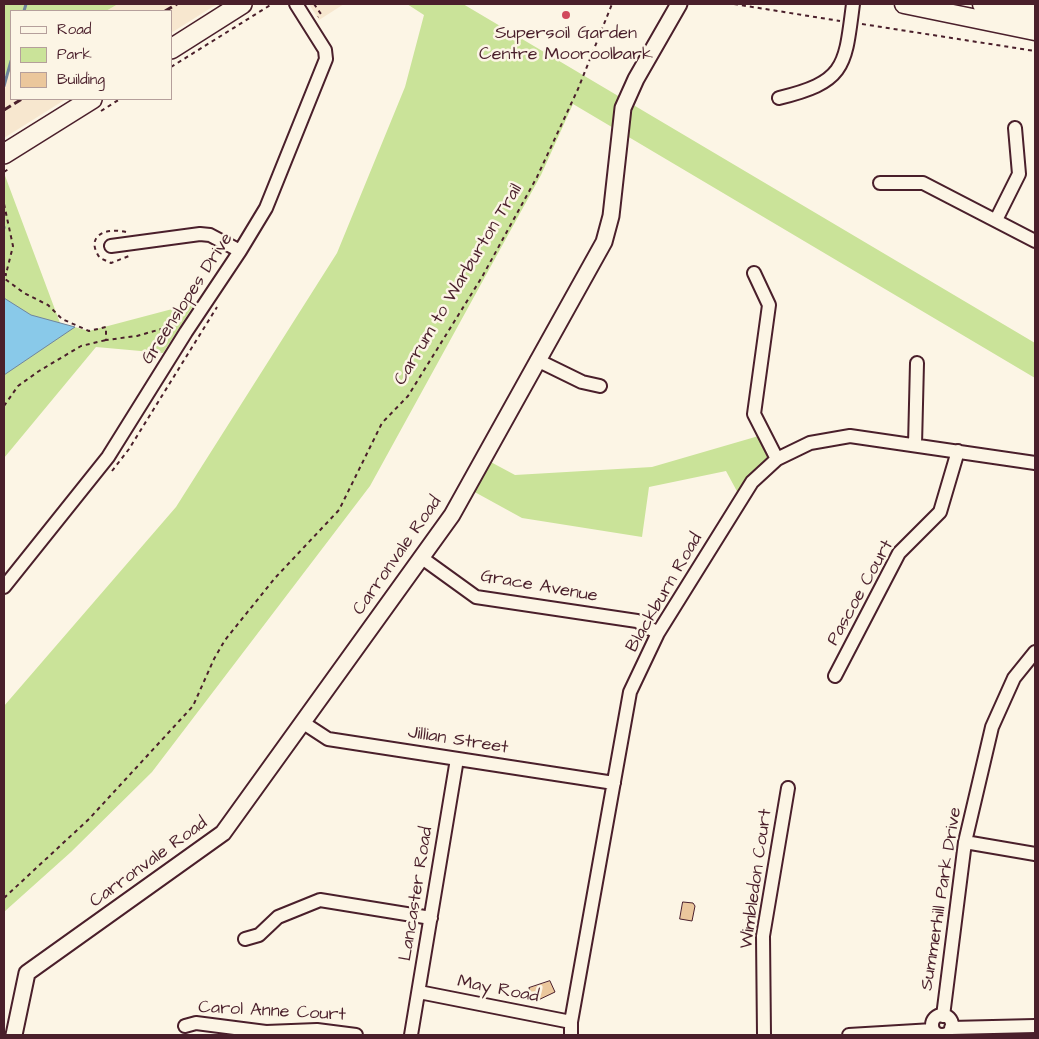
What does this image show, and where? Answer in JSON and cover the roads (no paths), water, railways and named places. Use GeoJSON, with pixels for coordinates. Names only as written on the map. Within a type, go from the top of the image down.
{"type":"FeatureCollection","features":[{"type":"Feature","properties":{"kind":"main road"},"geometry":{"type":"LineString","coordinates":[[172,47],[242,4]]}},
{"type":"Feature","properties":{"kind":"main road"},"geometry":{"type":"LineString","coordinates":[[904,4],[1035,31]]}},
{"type":"Feature","properties":{"kind":"main road"},"geometry":{"type":"LineString","coordinates":[[982,4],[1035,13]]}},
{"type":"Feature","properties":{"kind":"main road"},"geometry":{"type":"LineString","coordinates":[[4,154],[90,100]]}},
{"type":"Feature","properties":{"kind":"street","name":"Greenslopes Drive"},"geometry":{"type":"LineString","coordinates":[[4,587],[108,457],[266,208],[326,59],[325,50],[296,4]]}},
{"type":"Feature","properties":{"kind":"street","name":"Carronvale Road"},"geometry":{"type":"LineString","coordinates":[[14,1035],[27,973],[224,833],[452,515],[536,360],[604,242],[611,216],[623,108],[636,79],[679,4]]}},
{"type":"Feature","properties":{"kind":"street"},"geometry":{"type":"LineString","coordinates":[[779,98],[804,92],[824,83],[840,66],[848,49],[853,4]]}},
{"type":"Feature","properties":{"kind":"street"},"geometry":{"type":"LineString","coordinates":[[1001,4],[1035,7]]}},
{"type":"Feature","properties":{"kind":"street"},"geometry":{"type":"LineString","coordinates":[[996,220],[1019,174],[1015,128]]}},
{"type":"Feature","properties":{"kind":"street"},"geometry":{"type":"LineString","coordinates":[[880,183],[923,183],[1035,241]]}},
{"type":"Feature","properties":{"kind":"street"},"geometry":{"type":"LineString","coordinates":[[111,246],[200,234],[210,235],[240,251]]}},
{"type":"Feature","properties":{"kind":"street"},"geometry":{"type":"LineString","coordinates":[[754,273],[769,305],[754,414],[777,459]]}},
{"type":"Feature","properties":{"kind":"street"},"geometry":{"type":"LineString","coordinates":[[536,360],[582,382],[600,386]]}},
{"type":"Feature","properties":{"kind":"street"},"geometry":{"type":"LineString","coordinates":[[915,445],[917,363]]}},
{"type":"Feature","properties":{"kind":"street","name":"Blackburn Road"},"geometry":{"type":"LineString","coordinates":[[571,1035],[571,1022],[630,692],[658,633],[752,482],[777,459],[810,443],[850,436],[1035,463]]}},
{"type":"Feature","properties":{"kind":"street","name":"Pascoe Court"},"geometry":{"type":"LineString","coordinates":[[835,676],[899,553],[940,512],[958,451]]}},
{"type":"Feature","properties":{"kind":"street","name":"Grace Avenue"},"geometry":{"type":"LineString","coordinates":[[422,558],[476,598],[637,621],[658,633]]}},
{"type":"Feature","properties":{"kind":"street","name":"Summerhill Park Drive"},"geometry":{"type":"LineString","coordinates":[[943,1016],[965,842],[992,727],[1014,678],[1035,652]]}},
{"type":"Feature","properties":{"kind":"street","name":"Jillian Street"},"geometry":{"type":"LineString","coordinates":[[302,722],[328,739],[614,783]]}},
{"type":"Feature","properties":{"kind":"street","name":"Lancaster Road"},"geometry":{"type":"LineString","coordinates":[[411,1035],[457,759]]}},
{"type":"Feature","properties":{"kind":"street","name":"Wimbledon Court"},"geometry":{"type":"LineString","coordinates":[[764,1035],[763,936],[788,788]]}},
{"type":"Feature","properties":{"kind":"street"},"geometry":{"type":"LineString","coordinates":[[965,842],[1035,854]]}},
{"type":"Feature","properties":{"kind":"street"},"geometry":{"type":"LineString","coordinates":[[245,940],[259,935],[284,914],[320,900],[431,918]]}},
{"type":"Feature","properties":{"kind":"street","name":"May Road"},"geometry":{"type":"LineString","coordinates":[[418,992],[571,1022]]}},
{"type":"Feature","properties":{"kind":"street"},"geometry":{"type":"LineString","coordinates":[[933,1030],[934,1020],[943,1016],[950,1020],[951,1028]]}},
{"type":"Feature","properties":{"kind":"street","name":"Blackburn Road"},"geometry":{"type":"LineString","coordinates":[[565,1035],[571,1022]]}},
{"type":"Feature","properties":{"kind":"street","name":"Carol Anne Court"},"geometry":{"type":"LineString","coordinates":[[185,1026],[196,1023],[266,1032],[317,1030],[356,1035]]}},
{"type":"Feature","properties":{"kind":"street"},"geometry":{"type":"LineString","coordinates":[[850,1035],[933,1030],[943,1035],[951,1028],[1035,1026]]}},
{"type":"Feature","properties":{"kind":"water"},"geometry":{"type":"Polygon","coordinates":[[[4,298],[31,315],[75,327],[4,375],[4,298]]]}},
{"type":"Feature","properties":{"kind":"waterway"},"geometry":{"type":"LineString","coordinates":[[24,10],[26,4]]}},
{"type":"Feature","properties":{"kind":"waterway"},"geometry":{"type":"LineString","coordinates":[[4,86],[10,65]]}},
{"type":"Feature","properties":{"kind":"railway"},"geometry":{"type":"LineString","coordinates":[[167,10],[177,4]]}},
{"type":"Feature","properties":{"kind":"railway"},"geometry":{"type":"LineString","coordinates":[[4,110],[20,100]]}},
{"type":"Feature","properties":{"kind":"place","name":"Supersoil Garden Centre Mooroolbark"},"geometry":{"type":"Point","coordinates":[566,15]}}]}
